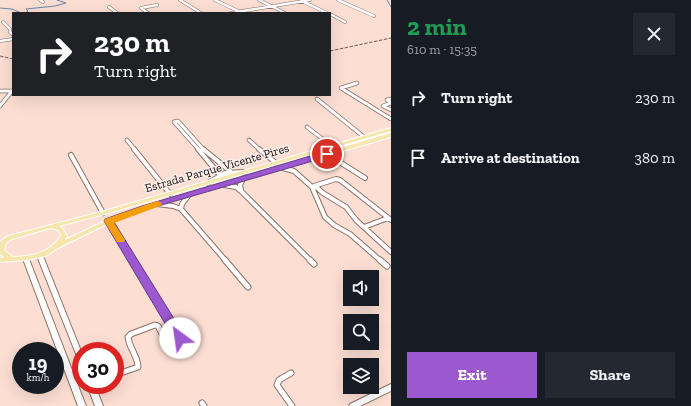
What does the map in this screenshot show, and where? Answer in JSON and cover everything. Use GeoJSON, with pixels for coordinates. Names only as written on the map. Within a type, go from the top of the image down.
{"type":"FeatureCollection","features":[{"type":"Feature","properties":{"kind":"main road","name":"Estrada Parque Vicente Pires"},"geometry":{"type":"LineString","coordinates":[[11,259],[26,259],[40,256],[109,221],[157,204],[282,168],[364,137],[391,130]]}},
{"type":"Feature","properties":{"kind":"main road"},"geometry":{"type":"LineString","coordinates":[[332,149],[343,149],[391,135]]}},
{"type":"Feature","properties":{"kind":"main road","name":"Estrada Parque Vicente Pires"},"geometry":{"type":"LineString","coordinates":[[10,236],[103,213],[276,163],[332,149]]}},
{"type":"Feature","properties":{"kind":"main road"},"geometry":{"type":"LineString","coordinates":[[49,226],[56,227],[63,233],[64,236],[56,247]]}},
{"type":"Feature","properties":{"kind":"main road"},"geometry":{"type":"LineString","coordinates":[[0,240],[10,236]]}},
{"type":"Feature","properties":{"kind":"main road"},"geometry":{"type":"LineString","coordinates":[[10,236],[3,242],[1,250],[11,259]]}},
{"type":"Feature","properties":{"kind":"main road"},"geometry":{"type":"LineString","coordinates":[[0,260],[11,259]]}},
{"type":"Feature","properties":{"kind":"street"},"geometry":{"type":"LineString","coordinates":[[180,0],[198,12]]}},
{"type":"Feature","properties":{"kind":"street"},"geometry":{"type":"LineString","coordinates":[[215,0],[241,12],[310,0]]}},
{"type":"Feature","properties":{"kind":"street"},"geometry":{"type":"LineString","coordinates":[[259,0],[283,12]]}},
{"type":"Feature","properties":{"kind":"street"},"geometry":{"type":"LineString","coordinates":[[338,0],[374,16]]}},
{"type":"Feature","properties":{"kind":"street"},"geometry":{"type":"LineString","coordinates":[[301,1],[325,12]]}},
{"type":"Feature","properties":{"kind":"street"},"geometry":{"type":"LineString","coordinates":[[146,12],[140,8],[157,5]]}},
{"type":"Feature","properties":{"kind":"street"},"geometry":{"type":"LineString","coordinates":[[110,7],[116,12]]}},
{"type":"Feature","properties":{"kind":"street"},"geometry":{"type":"LineString","coordinates":[[331,15],[345,22]]}},
{"type":"Feature","properties":{"kind":"street"},"geometry":{"type":"LineString","coordinates":[[3,22],[10,29],[12,34]]}},
{"type":"Feature","properties":{"kind":"street"},"geometry":{"type":"LineString","coordinates":[[0,41],[12,38]]}},
{"type":"Feature","properties":{"kind":"street"},"geometry":{"type":"LineString","coordinates":[[357,83],[341,88],[391,119]]}},
{"type":"Feature","properties":{"kind":"street"},"geometry":{"type":"LineString","coordinates":[[0,91],[12,91],[0,106]]}},
{"type":"Feature","properties":{"kind":"street"},"geometry":{"type":"LineString","coordinates":[[317,99],[364,137]]}},
{"type":"Feature","properties":{"kind":"street"},"geometry":{"type":"LineString","coordinates":[[391,99],[387,100],[391,103],[383,106],[391,110]]}},
{"type":"Feature","properties":{"kind":"street"},"geometry":{"type":"LineString","coordinates":[[192,139],[178,121],[174,122],[205,153],[219,174]]}},
{"type":"Feature","properties":{"kind":"street"},"geometry":{"type":"LineString","coordinates":[[307,127],[365,178]]}},
{"type":"Feature","properties":{"kind":"street"},"geometry":{"type":"LineString","coordinates":[[127,140],[170,194]]}},
{"type":"Feature","properties":{"kind":"street"},"geometry":{"type":"LineString","coordinates":[[249,140],[276,163]]}},
{"type":"Feature","properties":{"kind":"street"},"geometry":{"type":"LineString","coordinates":[[205,153],[230,171]]}},
{"type":"Feature","properties":{"kind":"street"},"geometry":{"type":"LineString","coordinates":[[70,155],[103,213]]}},
{"type":"Feature","properties":{"kind":"street"},"geometry":{"type":"LineString","coordinates":[[212,164],[218,162]]}},
{"type":"Feature","properties":{"kind":"street"},"geometry":{"type":"LineString","coordinates":[[294,164],[292,167],[294,171]]}},
{"type":"Feature","properties":{"kind":"street"},"geometry":{"type":"LineString","coordinates":[[282,168],[294,171],[323,193],[346,207],[352,216],[391,252]]}},
{"type":"Feature","properties":{"kind":"street"},"geometry":{"type":"LineString","coordinates":[[208,183],[219,174],[230,171],[246,172]]}},
{"type":"Feature","properties":{"kind":"street"},"geometry":{"type":"LineString","coordinates":[[242,192],[240,185],[243,179]]}},
{"type":"Feature","properties":{"kind":"street"},"geometry":{"type":"LineString","coordinates":[[314,186],[336,179],[340,180],[390,219]]}},
{"type":"Feature","properties":{"kind":"street"},"geometry":{"type":"LineString","coordinates":[[224,185],[233,186],[242,192],[314,264]]}},
{"type":"Feature","properties":{"kind":"street"},"geometry":{"type":"LineString","coordinates":[[314,186],[325,217],[334,225],[350,234],[387,266]]}},
{"type":"Feature","properties":{"kind":"street"},"geometry":{"type":"LineString","coordinates":[[181,209],[182,204],[189,195]]}},
{"type":"Feature","properties":{"kind":"street"},"geometry":{"type":"LineString","coordinates":[[157,204],[173,206],[181,209],[248,287]]}},
{"type":"Feature","properties":{"kind":"street"},"geometry":{"type":"LineString","coordinates":[[364,228],[390,219]]}},
{"type":"Feature","properties":{"kind":"street"},"geometry":{"type":"LineString","coordinates":[[109,221],[180,338]]}},
{"type":"Feature","properties":{"kind":"street"},"geometry":{"type":"LineString","coordinates":[[40,256],[74,342]]}},
{"type":"Feature","properties":{"kind":"street"},"geometry":{"type":"LineString","coordinates":[[26,259],[82,406]]}},
{"type":"Feature","properties":{"kind":"street"},"geometry":{"type":"LineString","coordinates":[[124,372],[138,367],[138,362],[128,341],[128,337],[131,334],[155,324],[158,326],[170,348]]}},
{"type":"Feature","properties":{"kind":"street"},"geometry":{"type":"LineString","coordinates":[[291,373],[279,380],[277,385],[292,406]]}},
{"type":"Feature","properties":{"kind":"street"},"geometry":{"type":"LineString","coordinates":[[357,405],[391,387]]}},
{"type":"Feature","properties":{"kind":"street"},"geometry":{"type":"LineString","coordinates":[[94,394],[99,406]]}},
{"type":"Feature","properties":{"kind":"waterway"},"geometry":{"type":"LineString","coordinates":[[26,12],[28,11],[26,9],[55,6],[66,3],[57,0]]}},
{"type":"Feature","properties":{"kind":"waterway"},"geometry":{"type":"LineString","coordinates":[[387,0],[391,7]]}},
{"type":"Feature","properties":{"kind":"waterway"},"geometry":{"type":"LineString","coordinates":[[0,8],[12,9],[19,12]]}},
{"type":"Feature","properties":{"kind":"railway"},"geometry":{"type":"LineString","coordinates":[[331,51],[391,38]]}},
{"type":"Feature","properties":{"kind":"railway"},"geometry":{"type":"LineString","coordinates":[[0,56],[12,59]]}},
{"type":"Feature","properties":{"kind":"slow traffic"},"geometry":{"type":"LineString","coordinates":[[120,240],[109,221],[157,204]]}},
{"type":"Feature","properties":{"kind":"route"},"geometry":{"type":"LineString","coordinates":[[180,338],[109,221],[131,212],[327,154]]}}]}
